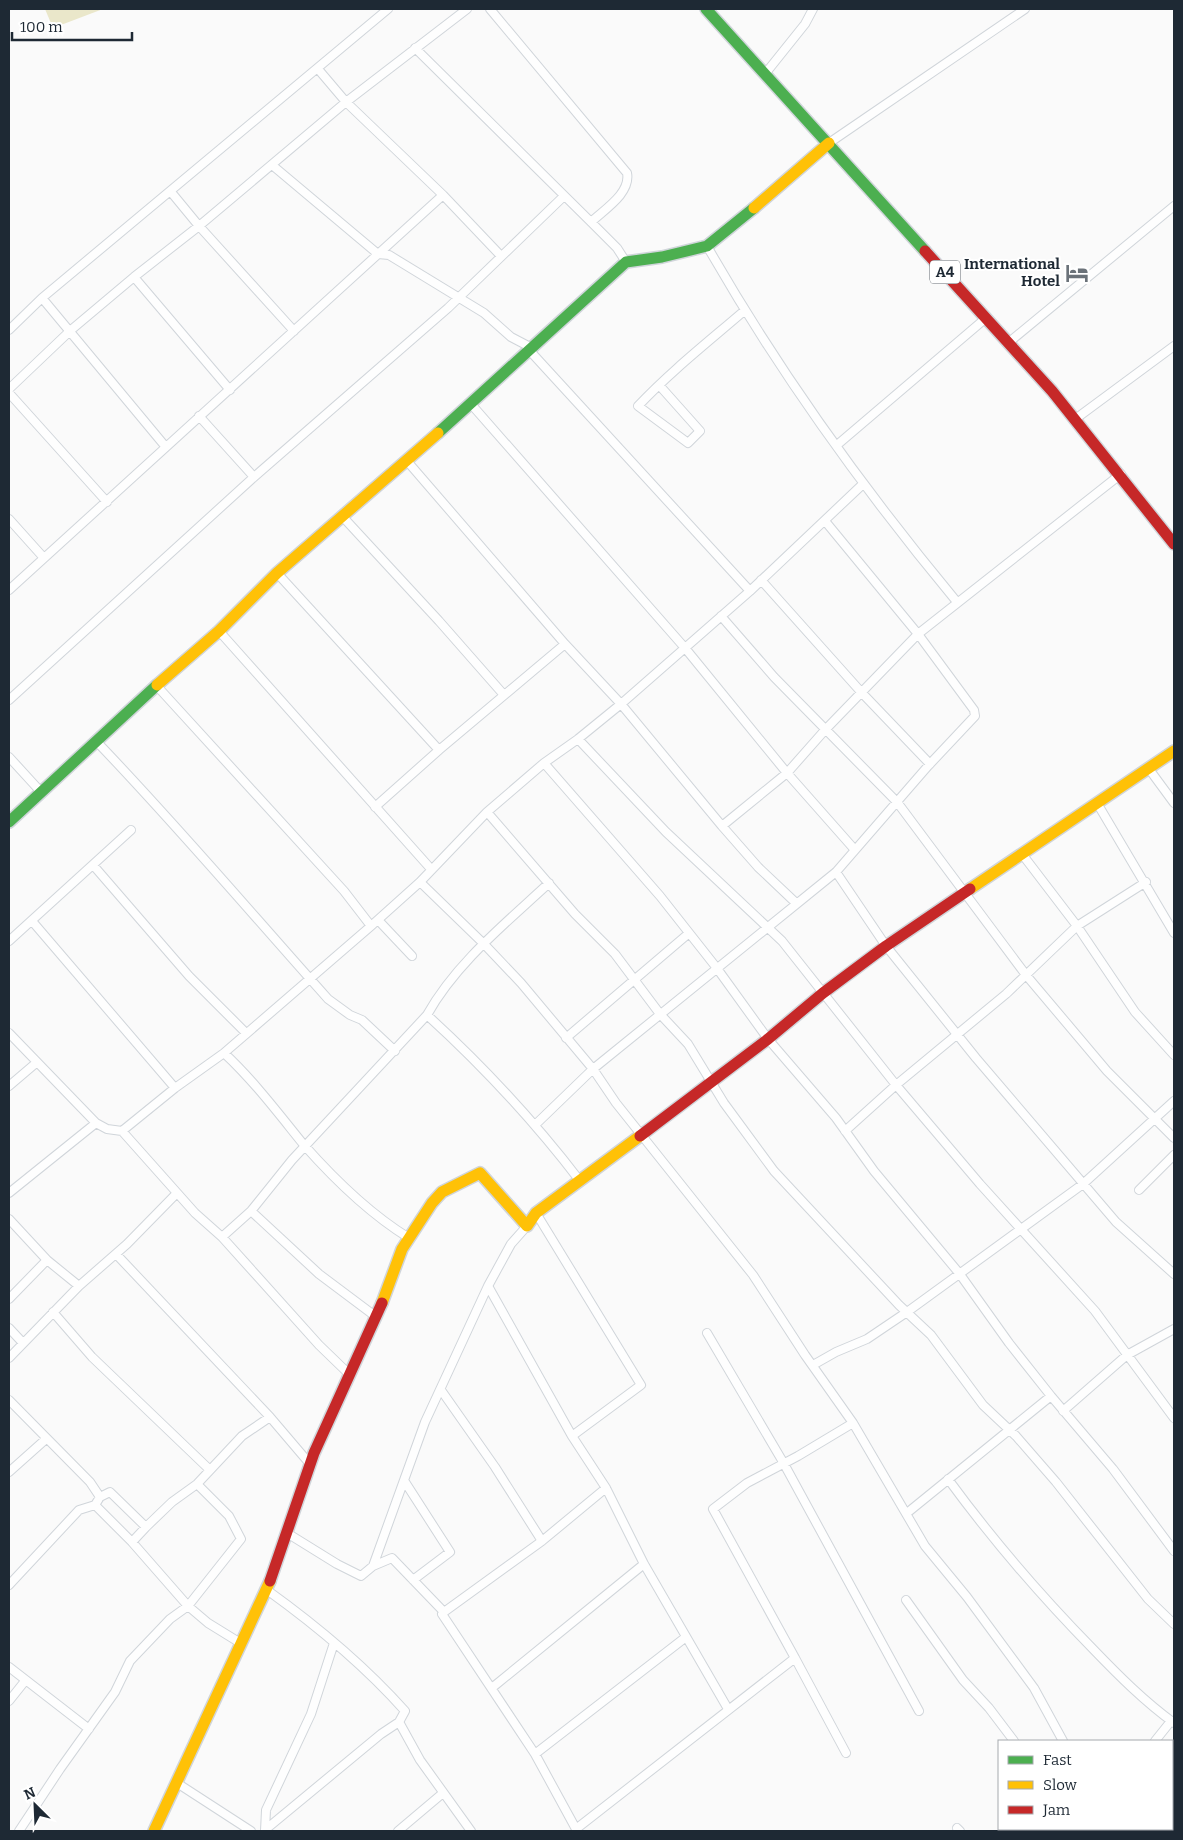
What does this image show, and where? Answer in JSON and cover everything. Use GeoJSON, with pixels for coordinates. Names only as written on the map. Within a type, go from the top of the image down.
{"type":"FeatureCollection","features":[{"type":"Feature","properties":{"kind":"main road","name":"A4"},"geometry":{"type":"LineString","coordinates":[[706,9],[1052,391],[1074,420],[1121,474],[1174,544]]}},
{"type":"Feature","properties":{"kind":"main road"},"geometry":{"type":"LineString","coordinates":[[9,822],[156,685],[219,630],[277,573],[472,404],[626,262],[662,257],[707,246],[733,227],[829,143]]}},
{"type":"Feature","properties":{"kind":"main road"},"geometry":{"type":"LineString","coordinates":[[154,1831],[266,1590],[310,1464],[391,1282],[402,1249],[432,1203],[442,1192],[480,1173],[527,1226],[536,1213],[768,1039],[823,993],[886,946],[962,892],[1022,854],[1174,751]]}},
{"type":"Feature","properties":{"kind":"street"},"geometry":{"type":"LineString","coordinates":[[9,330],[42,298],[172,192],[388,9]]}},
{"type":"Feature","properties":{"kind":"street"},"geometry":{"type":"LineString","coordinates":[[9,389],[71,330],[134,277],[199,226],[346,102],[467,9]]}},
{"type":"Feature","properties":{"kind":"street"},"geometry":{"type":"LineString","coordinates":[[490,9],[627,173],[629,181],[625,189],[591,222]]}},
{"type":"Feature","properties":{"kind":"street"},"geometry":{"type":"LineString","coordinates":[[765,74],[805,24],[813,9]]}},
{"type":"Feature","properties":{"kind":"street"},"geometry":{"type":"LineString","coordinates":[[829,143],[1025,9]]}},
{"type":"Feature","properties":{"kind":"street"},"geometry":{"type":"LineString","coordinates":[[415,48],[617,248],[626,262]]}},
{"type":"Feature","properties":{"kind":"street"},"geometry":{"type":"LineString","coordinates":[[318,69],[346,102],[443,195],[501,256]]}},
{"type":"Feature","properties":{"kind":"street"},"geometry":{"type":"LineString","coordinates":[[272,165],[378,254],[389,255],[495,321],[510,336],[531,349],[750,591]]}},
{"type":"Feature","properties":{"kind":"street"},"geometry":{"type":"LineString","coordinates":[[172,192],[199,226],[294,330]]}},
{"type":"Feature","properties":{"kind":"street"},"geometry":{"type":"LineString","coordinates":[[9,590],[443,195]]}},
{"type":"Feature","properties":{"kind":"street"},"geometry":{"type":"LineString","coordinates":[[9,700],[254,477],[458,298],[564,196]]}},
{"type":"Feature","properties":{"kind":"street"},"geometry":{"type":"LineString","coordinates":[[1008,343],[1174,206]]}},
{"type":"Feature","properties":{"kind":"street"},"geometry":{"type":"LineString","coordinates":[[707,246],[744,310],[804,402],[837,445],[863,484],[957,602]]}},
{"type":"Feature","properties":{"kind":"street"},"geometry":{"type":"LineString","coordinates":[[134,277],[230,390]]}},
{"type":"Feature","properties":{"kind":"street"},"geometry":{"type":"LineString","coordinates":[[42,298],[71,330],[165,446]]}},
{"type":"Feature","properties":{"kind":"street"},"geometry":{"type":"LineString","coordinates":[[660,384],[700,431],[688,442],[638,406],[660,384],[687,357],[744,310]]}},
{"type":"Feature","properties":{"kind":"street"},"geometry":{"type":"LineString","coordinates":[[837,445],[986,318]]}},
{"type":"Feature","properties":{"kind":"street"},"geometry":{"type":"LineString","coordinates":[[1074,420],[1174,346]]}},
{"type":"Feature","properties":{"kind":"street"},"geometry":{"type":"LineString","coordinates":[[9,393],[107,502]]}},
{"type":"Feature","properties":{"kind":"street"},"geometry":{"type":"LineString","coordinates":[[472,404],[685,648],[787,774],[855,850]]}},
{"type":"Feature","properties":{"kind":"street"},"geometry":{"type":"LineString","coordinates":[[200,416],[254,477]]}},
{"type":"Feature","properties":{"kind":"street"},"geometry":{"type":"LineString","coordinates":[[407,461],[565,644],[621,704],[758,867],[796,903]]}},
{"type":"Feature","properties":{"kind":"street"},"geometry":{"type":"LineString","coordinates":[[722,826],[787,774],[825,730],[918,634],[957,602],[1053,530],[1121,474]]}},
{"type":"Feature","properties":{"kind":"street"},"geometry":{"type":"LineString","coordinates":[[122,1131],[175,1088],[224,1053],[378,920],[420,882],[488,812],[544,763],[578,739],[621,704],[750,591],[863,484]]}},
{"type":"Feature","properties":{"kind":"street"},"geometry":{"type":"LineString","coordinates":[[342,516],[504,695]]}},
{"type":"Feature","properties":{"kind":"street"},"geometry":{"type":"LineString","coordinates":[[9,519],[44,558]]}},
{"type":"Feature","properties":{"kind":"street"},"geometry":{"type":"LineString","coordinates":[[535,1125],[593,1069],[716,967],[836,872],[930,764],[975,716],[974,710],[918,634],[825,521]]}},
{"type":"Feature","properties":{"kind":"street"},"geometry":{"type":"LineString","coordinates":[[277,573],[439,750]]}},
{"type":"Feature","properties":{"kind":"street"},"geometry":{"type":"LineString","coordinates":[[761,580],[862,693],[930,764]]}},
{"type":"Feature","properties":{"kind":"street"},"geometry":{"type":"LineString","coordinates":[[721,616],[774,677],[897,802],[962,892],[1026,975],[1108,1071],[1174,1138]]}},
{"type":"Feature","properties":{"kind":"street"},"geometry":{"type":"LineString","coordinates":[[219,630],[431,869]]}},
{"type":"Feature","properties":{"kind":"street"},"geometry":{"type":"LineString","coordinates":[[375,807],[439,750],[565,644]]}},
{"type":"Feature","properties":{"kind":"street"},"geometry":{"type":"LineString","coordinates":[[156,685],[344,891],[371,926]]}},
{"type":"Feature","properties":{"kind":"street"},"geometry":{"type":"LineString","coordinates":[[578,739],[666,832],[782,941],[896,1085],[1020,1229],[1095,1310],[1174,1418]]}},
{"type":"Feature","properties":{"kind":"street"},"geometry":{"type":"LineString","coordinates":[[96,740],[149,796],[188,843],[328,999],[350,1015],[362,1020],[394,1051]]}},
{"type":"Feature","properties":{"kind":"street"},"geometry":{"type":"LineString","coordinates":[[9,757],[41,792]]}},
{"type":"Feature","properties":{"kind":"street"},"geometry":{"type":"LineString","coordinates":[[544,763],[660,896],[688,934],[716,967],[768,1039],[845,1131],[884,1184],[959,1273],[1051,1396],[1113,1469],[1174,1551]]}},
{"type":"Feature","properties":{"kind":"street"},"geometry":{"type":"LineString","coordinates":[[1149,769],[1174,803]]}},
{"type":"Feature","properties":{"kind":"street"},"geometry":{"type":"LineString","coordinates":[[1097,803],[1146,882],[1163,917],[1174,933]]}},
{"type":"Feature","properties":{"kind":"street"},"geometry":{"type":"LineString","coordinates":[[488,812],[549,883],[615,954],[660,1014],[688,1044],[724,1103],[774,1171],[931,1335],[983,1405],[1008,1428],[1056,1482],[1148,1599],[1174,1624]]}},
{"type":"Feature","properties":{"kind":"street"},"geometry":{"type":"LineString","coordinates":[[9,941],[131,830]]}},
{"type":"Feature","properties":{"kind":"street"},"geometry":{"type":"LineString","coordinates":[[1022,854],[1077,926],[1135,1012],[1174,1055]]}},
{"type":"Feature","properties":{"kind":"street"},"geometry":{"type":"LineString","coordinates":[[93,865],[189,976],[246,1033]]}},
{"type":"Feature","properties":{"kind":"street"},"geometry":{"type":"LineString","coordinates":[[836,872],[886,946],[957,1035],[1082,1184],[1116,1222],[1174,1274]]}},
{"type":"Feature","properties":{"kind":"street"},"geometry":{"type":"LineString","coordinates":[[420,882],[484,944],[593,1069],[641,1135],[753,1275],[853,1424],[925,1546],[967,1598],[1034,1688],[1062,1740]]}},
{"type":"Feature","properties":{"kind":"street"},"geometry":{"type":"LineString","coordinates":[[845,1131],[896,1085],[1026,975],[1077,926],[1146,882]]}},
{"type":"Feature","properties":{"kind":"street"},"geometry":{"type":"LineString","coordinates":[[222,1237],[251,1211],[261,1195],[305,1146],[427,1016],[439,994],[484,944],[549,883]]}},
{"type":"Feature","properties":{"kind":"street"},"geometry":{"type":"LineString","coordinates":[[378,920],[412,956]]}},
{"type":"Feature","properties":{"kind":"street"},"geometry":{"type":"LineString","coordinates":[[32,921],[175,1088]]}},
{"type":"Feature","properties":{"kind":"street"},"geometry":{"type":"LineString","coordinates":[[566,1038],[688,934]]}},
{"type":"Feature","properties":{"kind":"street"},"geometry":{"type":"LineString","coordinates":[[427,1016],[473,1057],[535,1125],[580,1181]]}},
{"type":"Feature","properties":{"kind":"street"},"geometry":{"type":"LineString","coordinates":[[9,1033],[96,1123],[106,1129],[122,1131],[194,1213],[222,1237],[319,1346],[349,1374]]}},
{"type":"Feature","properties":{"kind":"street"},"geometry":{"type":"LineString","coordinates":[[224,1053],[251,1078],[305,1146],[381,1220],[409,1238]]}},
{"type":"Feature","properties":{"kind":"street"},"geometry":{"type":"LineString","coordinates":[[9,1086],[36,1063]]}},
{"type":"Feature","properties":{"kind":"street"},"geometry":{"type":"LineString","coordinates":[[813,1365],[866,1339],[907,1312],[1082,1184],[1174,1101]]}},
{"type":"Feature","properties":{"kind":"street"},"geometry":{"type":"LineString","coordinates":[[9,1193],[96,1123]]}},
{"type":"Feature","properties":{"kind":"street"},"geometry":{"type":"LineString","coordinates":[[1139,1190],[1174,1155]]}},
{"type":"Feature","properties":{"kind":"street"},"geometry":{"type":"LineString","coordinates":[[9,1358],[79,1286],[116,1254],[177,1193]]}},
{"type":"Feature","properties":{"kind":"street"},"geometry":{"type":"LineString","coordinates":[[251,1211],[319,1274],[375,1316]]}},
{"type":"Feature","properties":{"kind":"street"},"geometry":{"type":"LineString","coordinates":[[536,1213],[641,1385],[572,1436]]}},
{"type":"Feature","properties":{"kind":"street"},"geometry":{"type":"LineString","coordinates":[[9,1219],[47,1260],[79,1286]]}},
{"type":"Feature","properties":{"kind":"street"},"geometry":{"type":"LineString","coordinates":[[372,1566],[405,1482],[425,1422],[441,1390],[461,1340],[511,1244],[527,1226]]}},
{"type":"Feature","properties":{"kind":"street"},"geometry":{"type":"LineString","coordinates":[[116,1254],[270,1416],[310,1464]]}},
{"type":"Feature","properties":{"kind":"street"},"geometry":{"type":"LineString","coordinates":[[9,1298],[47,1260]]}},
{"type":"Feature","properties":{"kind":"street"},"geometry":{"type":"LineString","coordinates":[[488,1286],[572,1436],[606,1488],[644,1564],[728,1709]]}},
{"type":"Feature","properties":{"kind":"street"},"geometry":{"type":"LineString","coordinates":[[53,1312],[92,1357],[210,1470]]}},
{"type":"Feature","properties":{"kind":"street"},"geometry":{"type":"LineString","coordinates":[[9,1328],[23,1343]]}},
{"type":"Feature","properties":{"kind":"street"},"geometry":{"type":"LineString","coordinates":[[1063,1410],[1127,1355],[1174,1328]]}},
{"type":"Feature","properties":{"kind":"street"},"geometry":{"type":"LineString","coordinates":[[707,1333],[783,1462],[919,1711]]}},
{"type":"Feature","properties":{"kind":"street"},"geometry":{"type":"LineString","coordinates":[[441,1390],[496,1467],[542,1541]]}},
{"type":"Feature","properties":{"kind":"street"},"geometry":{"type":"LineString","coordinates":[[907,1513],[1008,1428],[1051,1396]]}},
{"type":"Feature","properties":{"kind":"street"},"geometry":{"type":"LineString","coordinates":[[9,1400],[90,1482],[100,1497]]}},
{"type":"Feature","properties":{"kind":"street"},"geometry":{"type":"LineString","coordinates":[[132,1542],[172,1502],[197,1484],[242,1436],[270,1416]]}},
{"type":"Feature","properties":{"kind":"street"},"geometry":{"type":"LineString","coordinates":[[846,1753],[713,1509],[747,1483],[853,1424]]}},
{"type":"Feature","properties":{"kind":"street"},"geometry":{"type":"LineString","coordinates":[[9,1472],[46,1439]]}},
{"type":"Feature","properties":{"kind":"street"},"geometry":{"type":"LineString","coordinates":[[948,1479],[973,1513],[1054,1609],[1142,1699],[1172,1722],[1156,1740]]}},
{"type":"Feature","properties":{"kind":"street"},"geometry":{"type":"LineString","coordinates":[[405,1482],[450,1552],[414,1580]]}},
{"type":"Feature","properties":{"kind":"street"},"geometry":{"type":"LineString","coordinates":[[20,1831],[115,1692],[130,1661],[170,1618],[188,1606],[241,1539],[229,1516],[197,1484]]}},
{"type":"Feature","properties":{"kind":"street"},"geometry":{"type":"LineString","coordinates":[[444,1612],[542,1541],[606,1488]]}},
{"type":"Feature","properties":{"kind":"street"},"geometry":{"type":"LineString","coordinates":[[9,1585],[79,1510],[95,1505],[100,1497],[110,1492],[146,1527]]}},
{"type":"Feature","properties":{"kind":"street"},"geometry":{"type":"LineString","coordinates":[[95,1505],[132,1542],[188,1606],[208,1623],[242,1644]]}},
{"type":"Feature","properties":{"kind":"street"},"geometry":{"type":"LineString","coordinates":[[287,1533],[337,1564],[361,1576],[372,1566],[392,1558],[414,1580],[444,1612],[442,1614],[535,1754],[577,1830],[795,1658]]}},
{"type":"Feature","properties":{"kind":"street"},"geometry":{"type":"LineString","coordinates":[[492,1687],[644,1564]]}},
{"type":"Feature","properties":{"kind":"street"},"geometry":{"type":"LineString","coordinates":[[265,1831],[381,1734],[400,1722],[405,1711],[380,1682],[314,1625],[266,1590]]}},
{"type":"Feature","properties":{"kind":"street"},"geometry":{"type":"LineString","coordinates":[[906,1600],[963,1680],[989,1708],[1013,1740]]}},
{"type":"Feature","properties":{"kind":"street"},"geometry":{"type":"LineString","coordinates":[[535,1754],[686,1637]]}},
{"type":"Feature","properties":{"kind":"street"},"geometry":{"type":"LineString","coordinates":[[265,1831],[266,1810],[311,1714],[328,1669],[334,1643]]}},
{"type":"Feature","properties":{"kind":"street"},"geometry":{"type":"LineString","coordinates":[[9,1667],[89,1729]]}},
{"type":"Feature","properties":{"kind":"street"},"geometry":{"type":"LineString","coordinates":[[9,1701],[26,1681]]}},
{"type":"Feature","properties":{"kind":"street"},"geometry":{"type":"LineString","coordinates":[[400,1722],[420,1760],[471,1831]]}},
{"type":"Feature","properties":{"kind":"street"},"geometry":{"type":"LineString","coordinates":[[177,1783],[251,1831]]}},
{"type":"Feature","properties":{"kind":"street"},"geometry":{"type":"LineString","coordinates":[[398,1831],[443,1793]]}},
{"type":"Feature","properties":{"kind":"shaded area"},"geometry":{"type":"Polygon","coordinates":[[[45,9],[103,9],[53,28],[45,9]]]}},
{"type":"Feature","properties":{"kind":"traffic: fast"},"geometry":{"type":"LineString","coordinates":[[706,9],[925,251]]}},
{"type":"Feature","properties":{"kind":"traffic: fast"},"geometry":{"type":"LineString","coordinates":[[438,433],[626,262],[662,257],[707,246],[754,208]]}},
{"type":"Feature","properties":{"kind":"traffic: fast"},"geometry":{"type":"LineString","coordinates":[[9,822],[157,685]]}},
{"type":"Feature","properties":{"kind":"traffic: slow"},"geometry":{"type":"LineString","coordinates":[[754,208],[829,143]]}},
{"type":"Feature","properties":{"kind":"traffic: slow"},"geometry":{"type":"LineString","coordinates":[[157,685],[219,631],[277,573],[438,433]]}},
{"type":"Feature","properties":{"kind":"traffic: slow"},"geometry":{"type":"LineString","coordinates":[[970,889],[1174,751]]}},
{"type":"Feature","properties":{"kind":"traffic: slow"},"geometry":{"type":"LineString","coordinates":[[382,1303],[402,1249],[432,1203],[442,1192],[480,1173],[527,1226],[536,1213],[640,1136]]}},
{"type":"Feature","properties":{"kind":"traffic: slow"},"geometry":{"type":"LineString","coordinates":[[154,1831],[270,1581]]}},
{"type":"Feature","properties":{"kind":"traffic: jam"},"geometry":{"type":"LineString","coordinates":[[925,251],[1052,391],[1174,544]]}},
{"type":"Feature","properties":{"kind":"traffic: jam"},"geometry":{"type":"LineString","coordinates":[[640,1136],[768,1039],[823,993],[886,946],[970,889]]}},
{"type":"Feature","properties":{"kind":"traffic: jam"},"geometry":{"type":"LineString","coordinates":[[270,1581],[314,1453],[382,1303]]}},
{"type":"Feature","properties":{"kind":"place","name":"International Hotel"},"geometry":{"type":"Point","coordinates":[1077,273]}}]}
